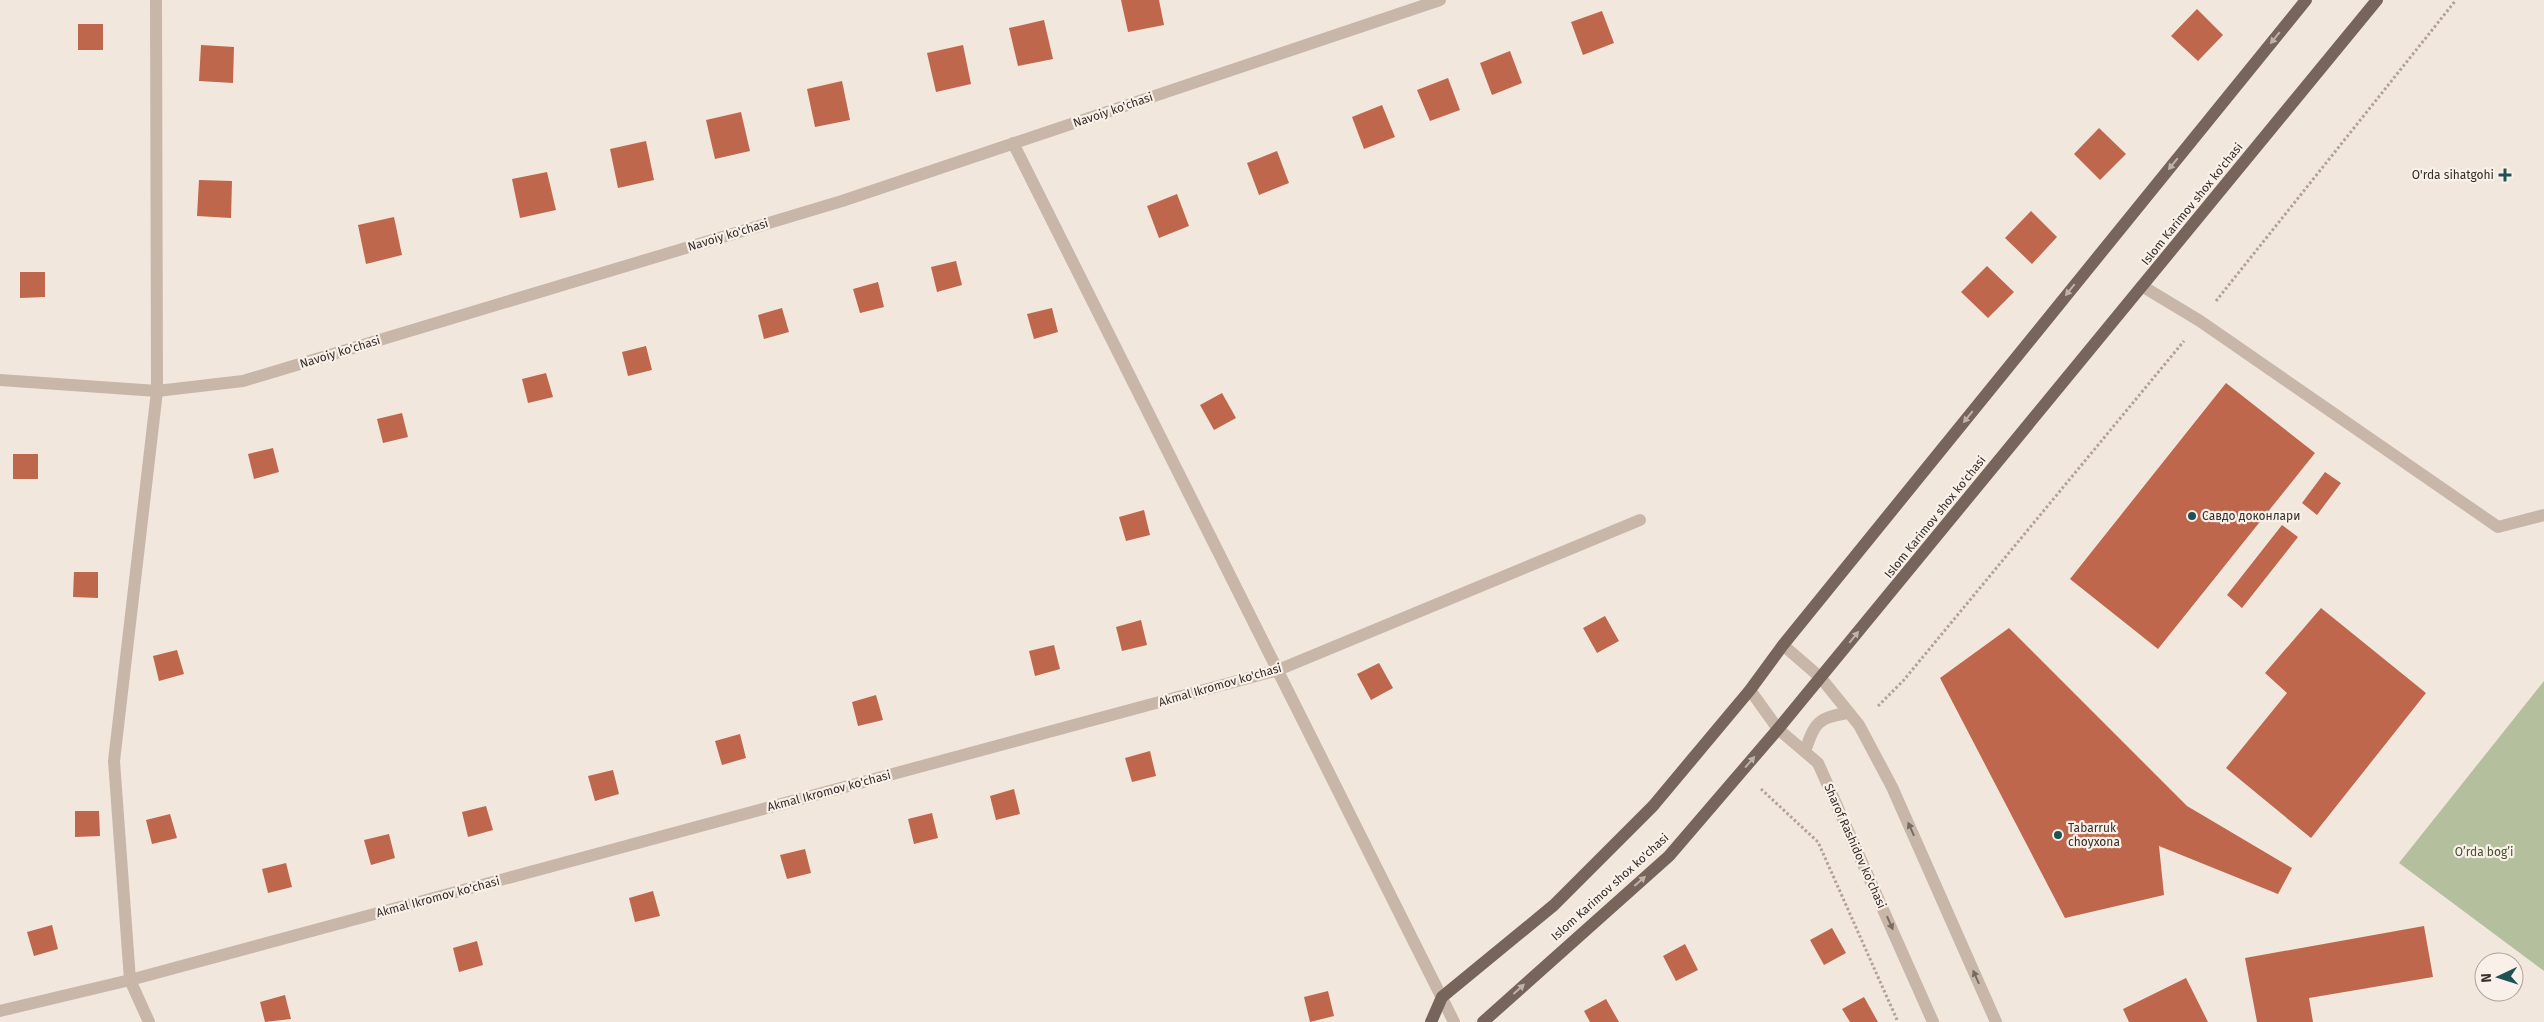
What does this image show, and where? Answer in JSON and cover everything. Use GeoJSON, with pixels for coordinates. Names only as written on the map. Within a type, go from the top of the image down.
{"type":"FeatureCollection","features":[{"type":"Feature","properties":{"kind":"main road","name":"Islom Karimov shox ko'chasi"},"geometry":{"type":"LineString","coordinates":[[1431,1022],[1442,997],[1554,905],[1646,813],[1750,690],[1783,644],[2306,0]]}},
{"type":"Feature","properties":{"kind":"main road","name":"Islom Karimov shox ko'chasi"},"geometry":{"type":"LineString","coordinates":[[1482,1022],[1668,856],[1821,678],[2377,0]]}},
{"type":"Feature","properties":{"kind":"street"},"geometry":{"type":"LineString","coordinates":[[149,1022],[130,980],[114,761],[157,391],[156,0]]}},
{"type":"Feature","properties":{"kind":"street","name":"Navoiy ko'chasi"},"geometry":{"type":"LineString","coordinates":[[0,380],[157,391],[242,381],[842,201],[1440,0]]}},
{"type":"Feature","properties":{"kind":"street"},"geometry":{"type":"LineString","coordinates":[[1013,143],[1454,1022]]}},
{"type":"Feature","properties":{"kind":"street"},"geometry":{"type":"LineString","coordinates":[[2142,286],[2200,321],[2498,527],[2544,515]]}},
{"type":"Feature","properties":{"kind":"street","name":"Akmal Ikromov ko'chasi"},"geometry":{"type":"LineString","coordinates":[[0,1011],[130,980],[1278,670],[1640,520]]}},
{"type":"Feature","properties":{"kind":"street"},"geometry":{"type":"LineString","coordinates":[[1783,644],[1821,678],[1859,724],[1892,788],[1996,1022]]}},
{"type":"Feature","properties":{"kind":"street","name":"Sharof Rashidov ko'chasi"},"geometry":{"type":"LineString","coordinates":[[1750,690],[1778,729],[1818,763],[1933,1022]]}},
{"type":"Feature","properties":{"kind":"street"},"geometry":{"type":"LineString","coordinates":[[1805,752],[1812,730],[1828,716],[1849,712]]}},
{"type":"Feature","properties":{"kind":"path"},"geometry":{"type":"LineString","coordinates":[[1859,724],[1903,682],[2200,321],[2456,0]]}},
{"type":"Feature","properties":{"kind":"path"},"geometry":{"type":"LineString","coordinates":[[1742,771],[1818,842],[1898,1022]]}},
{"type":"Feature","properties":{"kind":"green space","name":"O’rda bog’i"},"geometry":{"type":"Polygon","coordinates":[[[2544,681],[2544,971],[2524,956],[2524,952],[2518,952],[2399,863],[2544,681]]]}},
{"type":"Feature","properties":{"kind":"building"},"geometry":{"type":"Polygon","coordinates":[[[1121,0],[1159,0],[1164,25],[1128,32],[1121,0]]]}},
{"type":"Feature","properties":{"kind":"building"},"geometry":{"type":"Polygon","coordinates":[[[2197,9],[2223,35],[2198,61],[2171,36],[2197,9]]]}},
{"type":"Feature","properties":{"kind":"building"},"geometry":{"type":"Polygon","coordinates":[[[1602,11],[1614,43],[1583,55],[1571,22],[1602,11]]]}},
{"type":"Feature","properties":{"kind":"building"},"geometry":{"type":"Polygon","coordinates":[[[1044,20],[1053,59],[1018,66],[1009,28],[1044,20]]]}},
{"type":"Feature","properties":{"kind":"building"},"geometry":{"type":"Polygon","coordinates":[[[78,24],[103,24],[103,50],[78,50],[78,24]]]}},
{"type":"Feature","properties":{"kind":"building"},"geometry":{"type":"Polygon","coordinates":[[[201,45],[234,47],[233,83],[199,81],[201,45]]]}},
{"type":"Feature","properties":{"kind":"building"},"geometry":{"type":"Polygon","coordinates":[[[963,45],[971,84],[936,92],[927,53],[963,45]]]}},
{"type":"Feature","properties":{"kind":"building"},"geometry":{"type":"Polygon","coordinates":[[[1510,51],[1522,83],[1492,95],[1480,63],[1510,51]]]}},
{"type":"Feature","properties":{"kind":"building"},"geometry":{"type":"Polygon","coordinates":[[[1448,78],[1460,110],[1430,121],[1417,90],[1448,78]]]}},
{"type":"Feature","properties":{"kind":"building"},"geometry":{"type":"Polygon","coordinates":[[[842,81],[850,120],[815,127],[807,89],[842,81]]]}},
{"type":"Feature","properties":{"kind":"building"},"geometry":{"type":"Polygon","coordinates":[[[1382,105],[1395,137],[1364,149],[1352,117],[1382,105]]]}},
{"type":"Feature","properties":{"kind":"building"},"geometry":{"type":"Polygon","coordinates":[[[741,112],[750,151],[715,159],[706,120],[741,112]]]}},
{"type":"Feature","properties":{"kind":"building"},"geometry":{"type":"Polygon","coordinates":[[[2099,128],[2126,154],[2100,180],[2074,154],[2099,128]]]}},
{"type":"Feature","properties":{"kind":"building"},"geometry":{"type":"Polygon","coordinates":[[[646,141],[654,180],[618,188],[610,149],[646,141]]]}},
{"type":"Feature","properties":{"kind":"building"},"geometry":{"type":"Polygon","coordinates":[[[1277,151],[1289,183],[1259,195],[1247,163],[1277,151]]]}},
{"type":"Feature","properties":{"kind":"building"},"geometry":{"type":"Polygon","coordinates":[[[547,172],[556,210],[520,218],[512,179],[547,172]]]}},
{"type":"Feature","properties":{"kind":"building"},"geometry":{"type":"Polygon","coordinates":[[[199,180],[232,181],[231,218],[197,216],[199,180]]]}},
{"type":"Feature","properties":{"kind":"building"},"geometry":{"type":"Polygon","coordinates":[[[1177,194],[1189,226],[1159,238],[1147,206],[1177,194]]]}},
{"type":"Feature","properties":{"kind":"building"},"geometry":{"type":"Polygon","coordinates":[[[2031,211],[2057,237],[2032,264],[2005,238],[2031,211]]]}},
{"type":"Feature","properties":{"kind":"building"},"geometry":{"type":"Polygon","coordinates":[[[394,217],[402,255],[366,264],[358,225],[394,217]]]}},
{"type":"Feature","properties":{"kind":"building"},"geometry":{"type":"Polygon","coordinates":[[[956,261],[962,285],[937,292],[931,267],[956,261]]]}},
{"type":"Feature","properties":{"kind":"building"},"geometry":{"type":"Polygon","coordinates":[[[1987,266],[2014,292],[1988,318],[1961,292],[1987,266]]]}},
{"type":"Feature","properties":{"kind":"building"},"geometry":{"type":"Polygon","coordinates":[[[20,272],[45,272],[45,297],[20,298],[20,272]]]}},
{"type":"Feature","properties":{"kind":"building"},"geometry":{"type":"Polygon","coordinates":[[[878,282],[884,307],[860,313],[853,289],[878,282]]]}},
{"type":"Feature","properties":{"kind":"building"},"geometry":{"type":"Polygon","coordinates":[[[782,308],[789,332],[764,339],[758,315],[782,308]]]}},
{"type":"Feature","properties":{"kind":"building"},"geometry":{"type":"Polygon","coordinates":[[[1052,308],[1058,332],[1034,339],[1027,314],[1052,308]]]}},
{"type":"Feature","properties":{"kind":"building"},"geometry":{"type":"Polygon","coordinates":[[[646,346],[652,370],[628,376],[622,352],[646,346]]]}},
{"type":"Feature","properties":{"kind":"building"},"geometry":{"type":"Polygon","coordinates":[[[546,373],[553,397],[528,403],[522,379],[546,373]]]}},
{"type":"Feature","properties":{"kind":"building","name":"Cавдо доконлари"},"geometry":{"type":"Polygon","coordinates":[[[2226,383],[2315,453],[2158,649],[2070,579],[2226,383]]]}},
{"type":"Feature","properties":{"kind":"building"},"geometry":{"type":"Polygon","coordinates":[[[1222,393],[1236,418],[1214,430],[1200,405],[1222,393]]]}},
{"type":"Feature","properties":{"kind":"building"},"geometry":{"type":"Polygon","coordinates":[[[402,413],[408,437],[383,443],[377,419],[402,413]]]}},
{"type":"Feature","properties":{"kind":"building"},"geometry":{"type":"Polygon","coordinates":[[[273,448],[279,472],[254,479],[248,454],[273,448]]]}},
{"type":"Feature","properties":{"kind":"building"},"geometry":{"type":"Polygon","coordinates":[[[13,454],[38,454],[38,479],[13,479],[13,454]]]}},
{"type":"Feature","properties":{"kind":"building"},"geometry":{"type":"Polygon","coordinates":[[[2325,472],[2341,483],[2317,515],[2302,503],[2325,472]]]}},
{"type":"Feature","properties":{"kind":"building"},"geometry":{"type":"Polygon","coordinates":[[[1144,510],[1150,535],[1126,541],[1119,517],[1144,510]]]}},
{"type":"Feature","properties":{"kind":"building"},"geometry":{"type":"Polygon","coordinates":[[[2282,525],[2298,537],[2242,608],[2227,595],[2282,525]]]}},
{"type":"Feature","properties":{"kind":"building"},"geometry":{"type":"Polygon","coordinates":[[[74,572],[98,572],[98,598],[73,597],[74,572]]]}},
{"type":"Feature","properties":{"kind":"building"},"geometry":{"type":"Polygon","coordinates":[[[2321,608],[2426,693],[2311,838],[2226,768],[2287,693],[2265,673],[2321,608]]]}},
{"type":"Feature","properties":{"kind":"building"},"geometry":{"type":"Polygon","coordinates":[[[1605,616],[1619,641],[1597,653],[1583,628],[1605,616]]]}},
{"type":"Feature","properties":{"kind":"building"},"geometry":{"type":"Polygon","coordinates":[[[1141,620],[1147,645],[1122,651],[1116,627],[1141,620]]]}},
{"type":"Feature","properties":{"kind":"building"},"geometry":{"type":"Polygon","coordinates":[[[2009,628],[2187,806],[2292,868],[2278,894],[2159,846],[2164,895],[2065,918],[1940,678],[2009,628]]]}},
{"type":"Feature","properties":{"kind":"building"},"geometry":{"type":"Polygon","coordinates":[[[1054,645],[1060,669],[1035,676],[1029,651],[1054,645]]]}},
{"type":"Feature","properties":{"kind":"building"},"geometry":{"type":"Polygon","coordinates":[[[177,650],[184,674],[159,681],[153,656],[177,650]]]}},
{"type":"Feature","properties":{"kind":"building"},"geometry":{"type":"Polygon","coordinates":[[[1379,663],[1393,688],[1371,700],[1357,674],[1379,663]]]}},
{"type":"Feature","properties":{"kind":"building"},"geometry":{"type":"Polygon","coordinates":[[[876,695],[883,720],[858,726],[852,702],[876,695]]]}},
{"type":"Feature","properties":{"kind":"building"},"geometry":{"type":"Polygon","coordinates":[[[740,734],[746,758],[722,765],[715,741],[740,734]]]}},
{"type":"Feature","properties":{"kind":"building"},"geometry":{"type":"Polygon","coordinates":[[[1150,751],[1156,776],[1132,782],[1125,758],[1150,751]]]}},
{"type":"Feature","properties":{"kind":"building"},"geometry":{"type":"Polygon","coordinates":[[[613,770],[619,794],[595,801],[588,776],[613,770]]]}},
{"type":"Feature","properties":{"kind":"building"},"geometry":{"type":"Polygon","coordinates":[[[1014,789],[1020,814],[996,820],[990,796],[1014,789]]]}},
{"type":"Feature","properties":{"kind":"building"},"geometry":{"type":"Polygon","coordinates":[[[486,806],[493,830],[468,837],[462,812],[486,806]]]}},
{"type":"Feature","properties":{"kind":"building"},"geometry":{"type":"Polygon","coordinates":[[[75,811],[99,811],[100,836],[75,837],[75,811]]]}},
{"type":"Feature","properties":{"kind":"building"},"geometry":{"type":"Polygon","coordinates":[[[932,813],[938,838],[914,844],[908,819],[932,813]]]}},
{"type":"Feature","properties":{"kind":"building"},"geometry":{"type":"Polygon","coordinates":[[[170,814],[177,838],[152,844],[146,820],[170,814]]]}},
{"type":"Feature","properties":{"kind":"building"},"geometry":{"type":"Polygon","coordinates":[[[389,834],[395,858],[371,865],[364,840],[389,834]]]}},
{"type":"Feature","properties":{"kind":"building"},"geometry":{"type":"Polygon","coordinates":[[[805,849],[811,873],[787,879],[780,855],[805,849]]]}},
{"type":"Feature","properties":{"kind":"building"},"geometry":{"type":"Polygon","coordinates":[[[286,863],[292,887],[268,893],[262,869],[286,863]]]}},
{"type":"Feature","properties":{"kind":"building"},"geometry":{"type":"Polygon","coordinates":[[[653,891],[660,916],[635,922],[629,898],[653,891]]]}},
{"type":"Feature","properties":{"kind":"building"},"geometry":{"type":"Polygon","coordinates":[[[52,925],[58,949],[34,956],[27,932],[52,925]]]}},
{"type":"Feature","properties":{"kind":"building"},"geometry":{"type":"Polygon","coordinates":[[[2424,926],[2433,977],[2309,998],[2313,1022],[2257,1022],[2245,958],[2424,926]]]}},
{"type":"Feature","properties":{"kind":"building"},"geometry":{"type":"Polygon","coordinates":[[[1832,928],[1846,953],[1824,965],[1810,940],[1832,928]]]}},
{"type":"Feature","properties":{"kind":"building"},"geometry":{"type":"Polygon","coordinates":[[[477,941],[483,965],[459,972],[453,948],[477,941]]]}},
{"type":"Feature","properties":{"kind":"building"},"geometry":{"type":"Polygon","coordinates":[[[1685,944],[1698,970],[1676,981],[1663,956],[1685,944]]]}},
{"type":"Feature","properties":{"kind":"building"},"geometry":{"type":"Polygon","coordinates":[[[2186,978],[2208,1022],[2129,1022],[2123,1009],[2186,978]]]}},
{"type":"Feature","properties":{"kind":"building"},"geometry":{"type":"Polygon","coordinates":[[[1328,991],[1334,1016],[1310,1022],[1304,997],[1328,991]]]}},
{"type":"Feature","properties":{"kind":"building"},"geometry":{"type":"Polygon","coordinates":[[[285,995],[291,1019],[265,1022],[260,1002],[285,995]]]}},
{"type":"Feature","properties":{"kind":"building"},"geometry":{"type":"Polygon","coordinates":[[[1864,997],[1878,1022],[1850,1022],[1842,1009],[1864,997]]]}},
{"type":"Feature","properties":{"kind":"building"},"geometry":{"type":"Polygon","coordinates":[[[1606,999],[1619,1022],[1590,1022],[1584,1011],[1606,999]]]}},
{"type":"Feature","properties":{"kind":"place","name":"O'rda sihatgohi"},"geometry":{"type":"Point","coordinates":[2505,175]}},
{"type":"Feature","properties":{"kind":"place","name":"Cавдо доконлари"},"geometry":{"type":"Point","coordinates":[2192,516]}},
{"type":"Feature","properties":{"kind":"place","name":"Tabarruk choyxona"},"geometry":{"type":"Point","coordinates":[2058,835]}}]}
